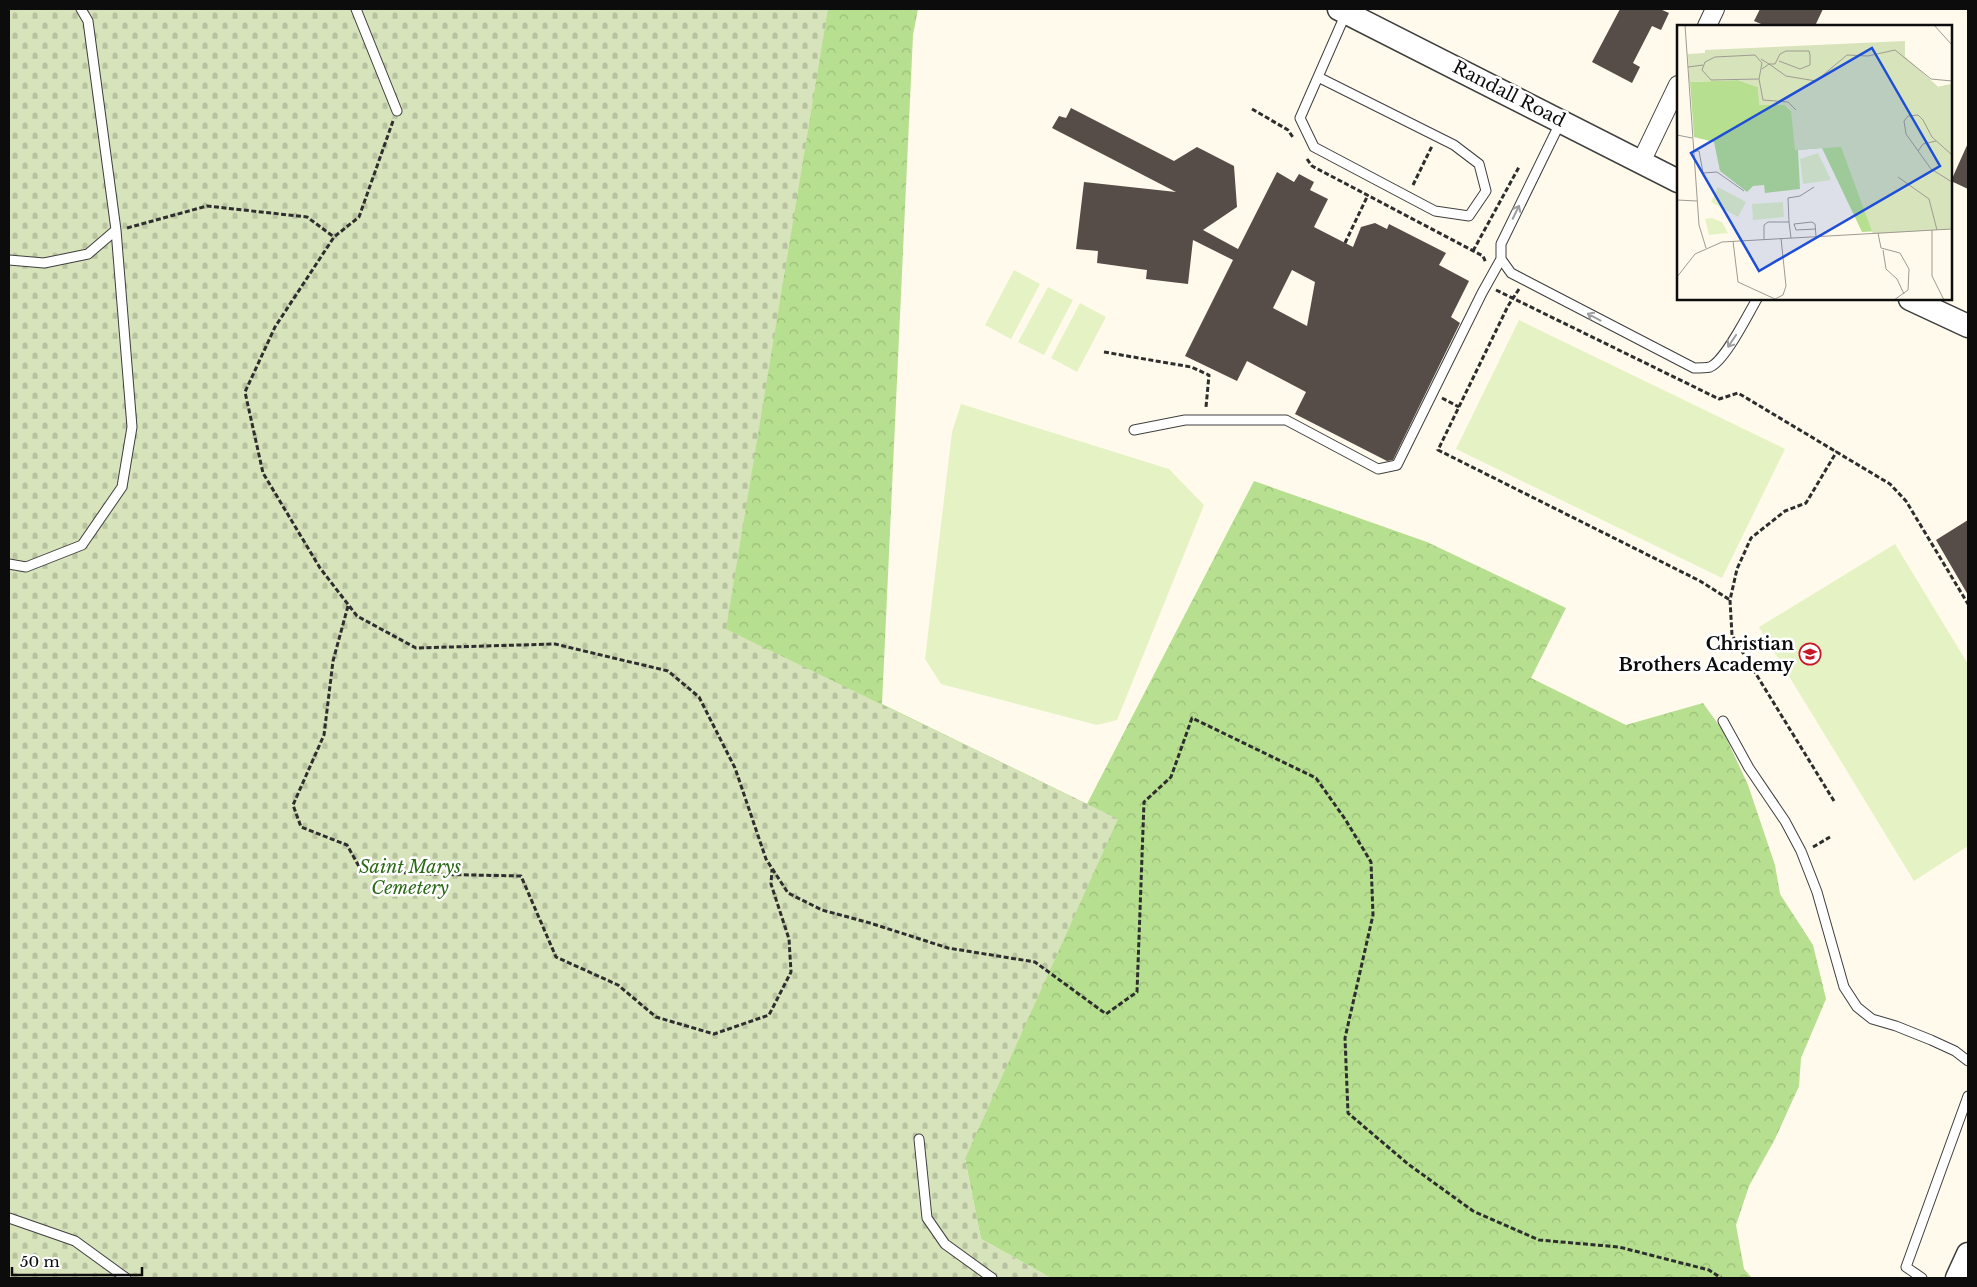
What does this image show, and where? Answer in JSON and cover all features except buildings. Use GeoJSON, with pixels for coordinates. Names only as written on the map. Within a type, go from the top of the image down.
{"type":"FeatureCollection","features":[{"type":"Feature","properties":{"kind":"street"},"geometry":{"type":"LineString","coordinates":[[1707,25],[1715,9]]}},
{"type":"Feature","properties":{"kind":"street","name":"Randall Road"},"geometry":{"type":"LineString","coordinates":[[1342,11],[1677,180]]}},
{"type":"Feature","properties":{"kind":"street"},"geometry":{"type":"LineString","coordinates":[[1642,162],[1677,87]]}},
{"type":"Feature","properties":{"kind":"street"},"geometry":{"type":"LineString","coordinates":[[1912,300],[1968,326]]}},
{"type":"Feature","properties":{"kind":"street"},"geometry":{"type":"LineString","coordinates":[[1957,1278],[1968,1254]]}},
{"type":"Feature","properties":{"kind":"lane"},"geometry":{"type":"LineString","coordinates":[[9,564],[26,567],[82,545],[122,487],[132,427],[116,230],[88,21],[81,9]]}},
{"type":"Feature","properties":{"kind":"lane"},"geometry":{"type":"LineString","coordinates":[[356,9],[396,111]]}},
{"type":"Feature","properties":{"kind":"lane"},"geometry":{"type":"LineString","coordinates":[[1318,77],[1454,145],[1479,164],[1486,191],[1470,216],[1435,211],[1314,147],[1300,118],[1318,77],[1342,11]]}},
{"type":"Feature","properties":{"kind":"lane"},"geometry":{"type":"LineString","coordinates":[[1134,430],[1185,420],[1286,420],[1378,469],[1397,465],[1501,259],[1501,244],[1561,121]]}},
{"type":"Feature","properties":{"kind":"lane"},"geometry":{"type":"LineString","coordinates":[[9,260],[44,263],[88,254],[116,230]]}},
{"type":"Feature","properties":{"kind":"lane"},"geometry":{"type":"LineString","coordinates":[[1501,259],[1511,273],[1694,368],[1710,366],[1721,358],[1739,332],[1756,300]]}},
{"type":"Feature","properties":{"kind":"lane"},"geometry":{"type":"LineString","coordinates":[[1723,721],[1749,768],[1785,821],[1802,854],[1817,892],[1844,987],[1857,1007],[1872,1019],[1931,1040],[1955,1051],[1968,1061]]}},
{"type":"Feature","properties":{"kind":"lane"},"geometry":{"type":"LineString","coordinates":[[1922,1278],[1906,1267],[1968,1096]]}},
{"type":"Feature","properties":{"kind":"lane"},"geometry":{"type":"LineString","coordinates":[[919,1140],[927,1218],[945,1244],[992,1278]]}},
{"type":"Feature","properties":{"kind":"lane"},"geometry":{"type":"LineString","coordinates":[[9,1218],[76,1241],[126,1278]]}},
{"type":"Feature","properties":{"kind":"path"},"geometry":{"type":"LineString","coordinates":[[396,111],[360,217],[334,237],[275,327],[245,392],[263,473],[320,568],[357,616],[416,648],[555,644],[668,671],[699,697],[735,768],[766,859],[788,892],[822,910],[948,948],[1035,962],[1106,1014],[1137,992],[1144,802],[1171,777],[1192,718],[1316,778],[1345,819],[1371,862],[1374,915],[1345,1038],[1348,1113],[1408,1164],[1481,1215],[1538,1240],[1619,1247],[1710,1270],[1721,1278]]}},
{"type":"Feature","properties":{"kind":"path"},"geometry":{"type":"LineString","coordinates":[[1400,212],[1436,136]]}},
{"type":"Feature","properties":{"kind":"path"},"geometry":{"type":"LineString","coordinates":[[1473,251],[1519,167]]}},
{"type":"Feature","properties":{"kind":"path"},"geometry":{"type":"LineString","coordinates":[[1345,243],[1368,195]]}},
{"type":"Feature","properties":{"kind":"path"},"geometry":{"type":"LineString","coordinates":[[116,230],[206,206],[307,217],[334,237]]}},
{"type":"Feature","properties":{"kind":"path"},"geometry":{"type":"LineString","coordinates":[[1524,280],[1508,306],[1438,450],[1700,581],[1730,600]]}},
{"type":"Feature","properties":{"kind":"path"},"geometry":{"type":"LineString","coordinates":[[1104,352],[1191,367],[1209,375],[1205,420]]}},
{"type":"Feature","properties":{"kind":"path"},"geometry":{"type":"LineString","coordinates":[[1432,393],[1459,407]]}},
{"type":"Feature","properties":{"kind":"path"},"geometry":{"type":"LineString","coordinates":[[1834,801],[1732,634],[1730,600],[1737,569],[1751,538],[1785,511],[1806,503],[1836,451]]}},
{"type":"Feature","properties":{"kind":"path"},"geometry":{"type":"LineString","coordinates":[[348,605],[333,661],[324,735],[292,805],[301,828],[347,845],[361,870],[423,874],[520,876],[556,957],[618,985],[656,1017],[714,1034],[769,1015],[791,972],[790,938],[771,884],[772,868]]}},
{"type":"Feature","properties":{"kind":"path"},"geometry":{"type":"LineString","coordinates":[[1802,854],[1830,837]]}},
{"type":"Feature","properties":{"kind":"green space","name":"Saint Marys Cemetery"},"geometry":{"type":"Polygon","coordinates":[[[9,9],[828,9],[726,629],[1118,819],[965,1159],[981,1239],[1051,1278],[9,1278],[9,9]]]}},
{"type":"Feature","properties":{"kind":"green space","name":"Saint Marys Cemetery"},"geometry":{"type":"Polygon","coordinates":[[[648,9],[918,9],[913,35],[882,704],[1087,804],[1254,481],[1427,542],[1566,608],[1531,678],[1626,725],[1703,703],[1723,731],[1748,785],[1775,865],[1780,894],[1813,945],[1826,999],[1801,1058],[1799,1086],[1775,1139],[1749,1186],[1736,1225],[1744,1269],[1752,1278],[1051,1278],[981,1239],[965,1159],[9,1278],[9,667],[648,9]]]}},
{"type":"Feature","properties":{"kind":"green space"},"geometry":{"type":"Polygon","coordinates":[[[1014,270],[1040,284],[1011,339],[985,325],[1014,270]]]}},
{"type":"Feature","properties":{"kind":"green space"},"geometry":{"type":"Polygon","coordinates":[[[1048,287],[1073,300],[1044,355],[1018,342],[1048,287]]]}},
{"type":"Feature","properties":{"kind":"green space"},"geometry":{"type":"Polygon","coordinates":[[[1080,303],[1106,317],[1077,372],[1051,358],[1080,303]]]}},
{"type":"Feature","properties":{"kind":"green space"},"geometry":{"type":"Polygon","coordinates":[[[1519,320],[1785,449],[1722,578],[1456,449],[1519,320]]]}},
{"type":"Feature","properties":{"kind":"green space"},"geometry":{"type":"Polygon","coordinates":[[[961,404],[1169,469],[1204,505],[1117,720],[1097,725],[941,684],[925,659],[952,432],[961,404]]]}},
{"type":"Feature","properties":{"kind":"green space"},"geometry":{"type":"Polygon","coordinates":[[[1895,544],[1968,664],[1968,846],[1914,881],[1759,627],[1895,544]]]}},
{"type":"Feature","properties":{"kind":"place","name":"Christian Brothers Academy"},"geometry":{"type":"Point","coordinates":[1810,654]}}]}
